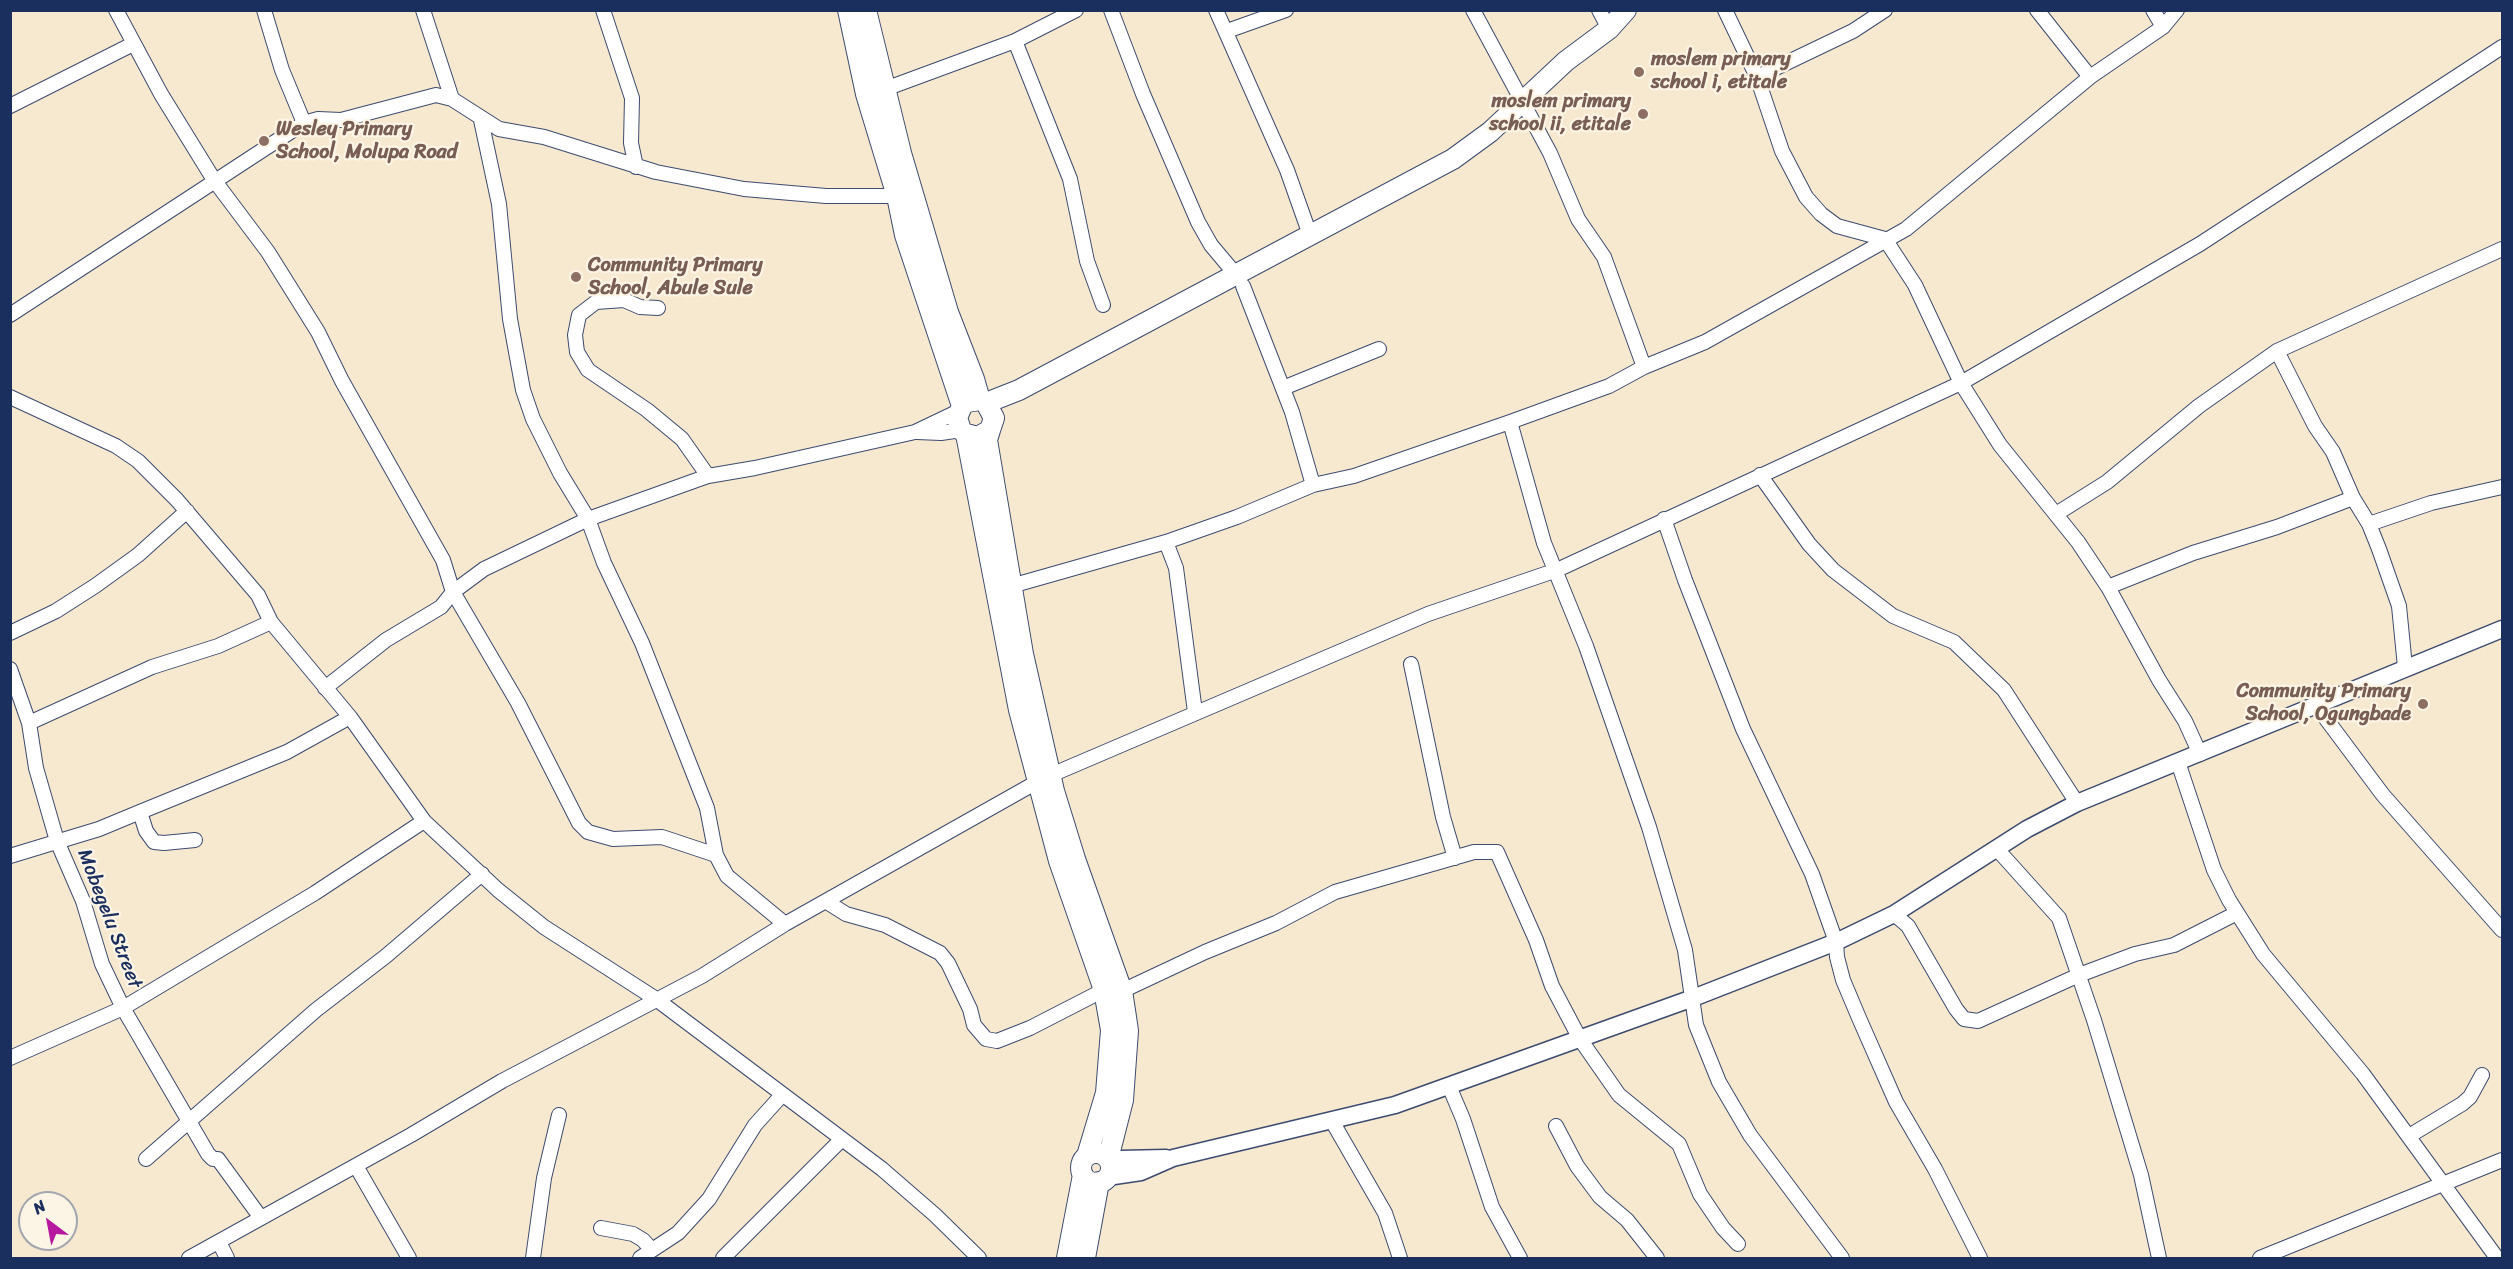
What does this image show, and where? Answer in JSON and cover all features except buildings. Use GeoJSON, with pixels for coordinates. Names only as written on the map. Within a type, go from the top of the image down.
{"type":"FeatureCollection","features":[{"type":"Feature","properties":{"kind":"main road"},"geometry":{"type":"LineString","coordinates":[[848,10],[866,94],[897,196],[905,235],[975,417],[987,440],[1059,861],[1113,990],[1109,1074],[1099,1123],[1099,1169],[1085,1258]]}},
{"type":"Feature","properties":{"kind":"main road"},"geometry":{"type":"LineString","coordinates":[[866,10],[885,89],[948,312],[975,379],[975,417],[1011,678],[1044,779]]}},
{"type":"Feature","properties":{"kind":"main road"},"geometry":{"type":"LineString","coordinates":[[975,417],[1019,390],[1240,281],[1460,167],[1495,142],[1566,62],[1609,28],[1626,10]]}},
{"type":"Feature","properties":{"kind":"main road"},"geometry":{"type":"LineString","coordinates":[[1240,281],[1310,235],[1453,159],[1526,106],[1634,10]]}},
{"type":"Feature","properties":{"kind":"main road"},"geometry":{"type":"LineString","coordinates":[[1067,1258],[1099,1169]]}},
{"type":"Feature","properties":{"kind":"street"},"geometry":{"type":"LineString","coordinates":[[116,10],[133,44],[214,180],[268,252],[318,332],[342,381],[443,560],[453,592],[518,703],[572,811],[588,832],[613,839],[662,837],[716,855]]}},
{"type":"Feature","properties":{"kind":"street"},"geometry":{"type":"LineString","coordinates":[[264,10],[282,70],[304,123]]}},
{"type":"Feature","properties":{"kind":"street"},"geometry":{"type":"LineString","coordinates":[[423,10],[452,99]]}},
{"type":"Feature","properties":{"kind":"street"},"geometry":{"type":"LineString","coordinates":[[603,10],[632,98],[631,143],[636,167]]}},
{"type":"Feature","properties":{"kind":"street"},"geometry":{"type":"LineString","coordinates":[[885,89],[1015,41],[1076,10]]}},
{"type":"Feature","properties":{"kind":"street"},"geometry":{"type":"LineString","coordinates":[[1111,10],[1143,94],[1198,222],[1211,244],[1240,281],[1283,388],[1313,485]]}},
{"type":"Feature","properties":{"kind":"street"},"geometry":{"type":"LineString","coordinates":[[1216,10],[1287,170],[1310,235]]}},
{"type":"Feature","properties":{"kind":"street"},"geometry":{"type":"LineString","coordinates":[[1227,31],[1286,10]]}},
{"type":"Feature","properties":{"kind":"street"},"geometry":{"type":"LineString","coordinates":[[1473,10],[1526,106],[1578,219],[1604,257],[1644,368]]}},
{"type":"Feature","properties":{"kind":"street"},"geometry":{"type":"LineString","coordinates":[[1599,10],[1609,28]]}},
{"type":"Feature","properties":{"kind":"street"},"geometry":{"type":"LineString","coordinates":[[1725,10],[1757,77],[1782,151],[1806,197],[1821,214],[1837,226],[1886,239],[1915,285],[1961,383],[2000,445],[2056,514],[2108,587],[2159,680],[2185,721],[2200,754]]}},
{"type":"Feature","properties":{"kind":"street"},"geometry":{"type":"LineString","coordinates":[[1757,77],[1853,32],[1886,10]]}},
{"type":"Feature","properties":{"kind":"street"},"geometry":{"type":"LineString","coordinates":[[2037,10],[2090,77]]}},
{"type":"Feature","properties":{"kind":"street"},"geometry":{"type":"LineString","coordinates":[[2152,10],[2163,27]]}},
{"type":"Feature","properties":{"kind":"street"},"geometry":{"type":"LineString","coordinates":[[1011,586],[1166,542],[1237,517],[1313,485],[1354,476],[1510,422],[1610,386],[1644,368],[1705,342],[1906,229],[2090,77],[2163,27],[2177,10]]}},
{"type":"Feature","properties":{"kind":"street"},"geometry":{"type":"LineString","coordinates":[[1015,41],[1070,179],[1087,261],[1103,305]]}},
{"type":"Feature","properties":{"kind":"street"},"geometry":{"type":"LineString","coordinates":[[10,106],[133,44]]}},
{"type":"Feature","properties":{"kind":"street"},"geometry":{"type":"LineString","coordinates":[[189,1258],[356,1166],[502,1081],[702,975],[785,924],[1044,779],[1195,712],[1428,614],[1557,570],[1961,383],[2200,244],[2502,47]]}},
{"type":"Feature","properties":{"kind":"street"},"geometry":{"type":"LineString","coordinates":[[10,315],[304,123],[318,119],[341,120],[436,95],[452,99],[481,120],[499,129],[544,137],[636,167],[744,189],[826,196],[897,196]]}},
{"type":"Feature","properties":{"kind":"street"},"geometry":{"type":"LineString","coordinates":[[481,120],[499,204],[510,319],[523,390],[533,419],[560,473],[588,519],[604,563],[642,643],[707,808],[716,855],[727,876],[785,924]]}},
{"type":"Feature","properties":{"kind":"street"},"geometry":{"type":"LineString","coordinates":[[2056,514],[2107,482],[2199,406],[2277,351],[2502,249]]}},
{"type":"Feature","properties":{"kind":"street"},"geometry":{"type":"LineString","coordinates":[[658,308],[640,307],[624,300],[596,302],[579,315],[575,335],[577,352],[588,370],[647,410],[682,439],[708,476]]}},
{"type":"Feature","properties":{"kind":"street"},"geometry":{"type":"LineString","coordinates":[[1283,388],[1379,349]]}},
{"type":"Feature","properties":{"kind":"street"},"geometry":{"type":"LineString","coordinates":[[2277,351],[2315,426],[2333,452],[2353,498],[2369,524],[2399,606],[2405,667]]}},
{"type":"Feature","properties":{"kind":"street"},"geometry":{"type":"LineString","coordinates":[[10,397],[116,446],[138,461],[187,511],[224,559],[258,595],[271,622],[350,717],[375,757],[424,821],[482,874],[544,927],[656,999],[915,1197],[979,1258]]}},
{"type":"Feature","properties":{"kind":"street"},"geometry":{"type":"LineString","coordinates":[[325,688],[386,640],[441,607],[453,592],[484,569],[588,519],[708,476],[755,468],[975,417]]}},
{"type":"Feature","properties":{"kind":"street"},"geometry":{"type":"LineString","coordinates":[[1510,422],[1544,543],[1557,570],[1620,739],[1649,827],[1685,950],[1696,1025],[1719,1082],[1750,1135],[1842,1258]]}},
{"type":"Feature","properties":{"kind":"street"},"geometry":{"type":"LineString","coordinates":[[1760,475],[1809,544],[1833,570],[1893,616],[1954,642],[2004,690],[2077,803]]}},
{"type":"Feature","properties":{"kind":"street"},"geometry":{"type":"LineString","coordinates":[[2369,524],[2431,503],[2502,487]]}},
{"type":"Feature","properties":{"kind":"street"},"geometry":{"type":"LineString","coordinates":[[2108,587],[2193,553],[2277,528],[2353,498]]}},
{"type":"Feature","properties":{"kind":"street"},"geometry":{"type":"LineString","coordinates":[[10,633],[37,621],[95,586],[138,555],[187,511]]}},
{"type":"Feature","properties":{"kind":"street"},"geometry":{"type":"LineString","coordinates":[[1664,519],[1689,591],[1743,729],[1788,819],[1815,882],[1836,942],[1843,980],[1896,1102],[1935,1169],[1980,1258]]}},
{"type":"Feature","properties":{"kind":"street"},"geometry":{"type":"LineString","coordinates":[[1166,542],[1176,568],[1183,606],[1195,712]]}},
{"type":"Feature","properties":{"kind":"street"},"geometry":{"type":"LineString","coordinates":[[29,723],[152,668],[218,646],[271,622]]}},
{"type":"Feature","properties":{"kind":"street"},"geometry":{"type":"LineString","coordinates":[[1099,1169],[1141,1172],[1173,1158],[1395,1105],[1693,998],[1836,942],[1894,914],[2026,829],[2077,803],[2502,629]]}},
{"type":"Feature","properties":{"kind":"street"},"geometry":{"type":"LineString","coordinates":[[1412,664],[1440,807],[1455,858]]}},
{"type":"Feature","properties":{"kind":"street","name":"Mobegelu Street"},"geometry":{"type":"LineString","coordinates":[[10,669],[29,723],[36,768],[57,841],[83,901],[102,964],[123,1008],[208,1154],[213,1159],[218,1159],[261,1218]]}},
{"type":"Feature","properties":{"kind":"street"},"geometry":{"type":"LineString","coordinates":[[2315,704],[2383,795],[2502,930]]}},
{"type":"Feature","properties":{"kind":"street"},"geometry":{"type":"LineString","coordinates":[[10,856],[99,829],[287,752],[350,717]]}},
{"type":"Feature","properties":{"kind":"street"},"geometry":{"type":"LineString","coordinates":[[2178,762],[2214,870],[2237,914],[2263,954],[2363,1074],[2497,1258]]}},
{"type":"Feature","properties":{"kind":"street"},"geometry":{"type":"LineString","coordinates":[[140,812],[146,831],[154,842],[195,840]]}},
{"type":"Feature","properties":{"kind":"street"},"geometry":{"type":"LineString","coordinates":[[10,1059],[123,1008],[315,893],[424,821]]}},
{"type":"Feature","properties":{"kind":"street"},"geometry":{"type":"LineString","coordinates":[[1996,848],[2059,918],[2141,1175],[2159,1258]]}},
{"type":"Feature","properties":{"kind":"street"},"geometry":{"type":"LineString","coordinates":[[827,902],[846,914],[885,925],[940,953],[948,963],[970,1009],[974,1025],[986,1039],[998,1041],[1113,990],[1276,923],[1335,892],[1474,852],[1497,852],[1536,940],[1552,986],[1580,1040],[1619,1095],[1679,1144],[1700,1194],[1723,1228],[1738,1244]]}},
{"type":"Feature","properties":{"kind":"street"},"geometry":{"type":"LineString","coordinates":[[146,1159],[191,1122],[316,1010],[386,956],[482,874]]}},
{"type":"Feature","properties":{"kind":"street"},"geometry":{"type":"LineString","coordinates":[[1894,914],[1908,926],[1964,1019],[1978,1021],[2079,975],[2135,954],[2174,945],[2237,914]]}},
{"type":"Feature","properties":{"kind":"street"},"geometry":{"type":"LineString","coordinates":[[2409,1136],[2462,1104],[2470,1097],[2482,1075]]}},
{"type":"Feature","properties":{"kind":"street"},"geometry":{"type":"LineString","coordinates":[[1449,1086],[1463,1119],[1492,1207],[1520,1258]]}},
{"type":"Feature","properties":{"kind":"street"},"geometry":{"type":"LineString","coordinates":[[640,1258],[678,1233],[710,1199],[755,1125],[782,1095]]}},
{"type":"Feature","properties":{"kind":"street"},"geometry":{"type":"LineString","coordinates":[[533,1258],[544,1178],[559,1115]]}},
{"type":"Feature","properties":{"kind":"street"},"geometry":{"type":"LineString","coordinates":[[1332,1121],[1385,1213],[1400,1258]]}},
{"type":"Feature","properties":{"kind":"street"},"geometry":{"type":"LineString","coordinates":[[1556,1126],[1577,1166],[1600,1197],[1627,1220],[1657,1258]]}},
{"type":"Feature","properties":{"kind":"street"},"geometry":{"type":"LineString","coordinates":[[723,1258],[841,1140]]}},
{"type":"Feature","properties":{"kind":"street"},"geometry":{"type":"LineString","coordinates":[[2260,1258],[2502,1160]]}},
{"type":"Feature","properties":{"kind":"street"},"geometry":{"type":"LineString","coordinates":[[356,1166],[409,1258]]}},
{"type":"Feature","properties":{"kind":"street"},"geometry":{"type":"LineString","coordinates":[[601,1228],[633,1234],[652,1250]]}},
{"type":"Feature","properties":{"kind":"street"},"geometry":{"type":"LineString","coordinates":[[219,1242],[227,1258]]}},
{"type":"Feature","properties":{"kind":"place","name":"moslem primary school i, etitale"},"geometry":{"type":"Point","coordinates":[1639,72]}},
{"type":"Feature","properties":{"kind":"place","name":"moslem primary school ii, etitale"},"geometry":{"type":"Point","coordinates":[1643,114]}},
{"type":"Feature","properties":{"kind":"place","name":"Wesley Primary School, Molupa Road"},"geometry":{"type":"Point","coordinates":[264,141]}},
{"type":"Feature","properties":{"kind":"place","name":"Community Primary School, Abule Sule"},"geometry":{"type":"Point","coordinates":[576,277]}},
{"type":"Feature","properties":{"kind":"place","name":"Community Primary School, Ogungbade"},"geometry":{"type":"Point","coordinates":[2423,704]}}]}
